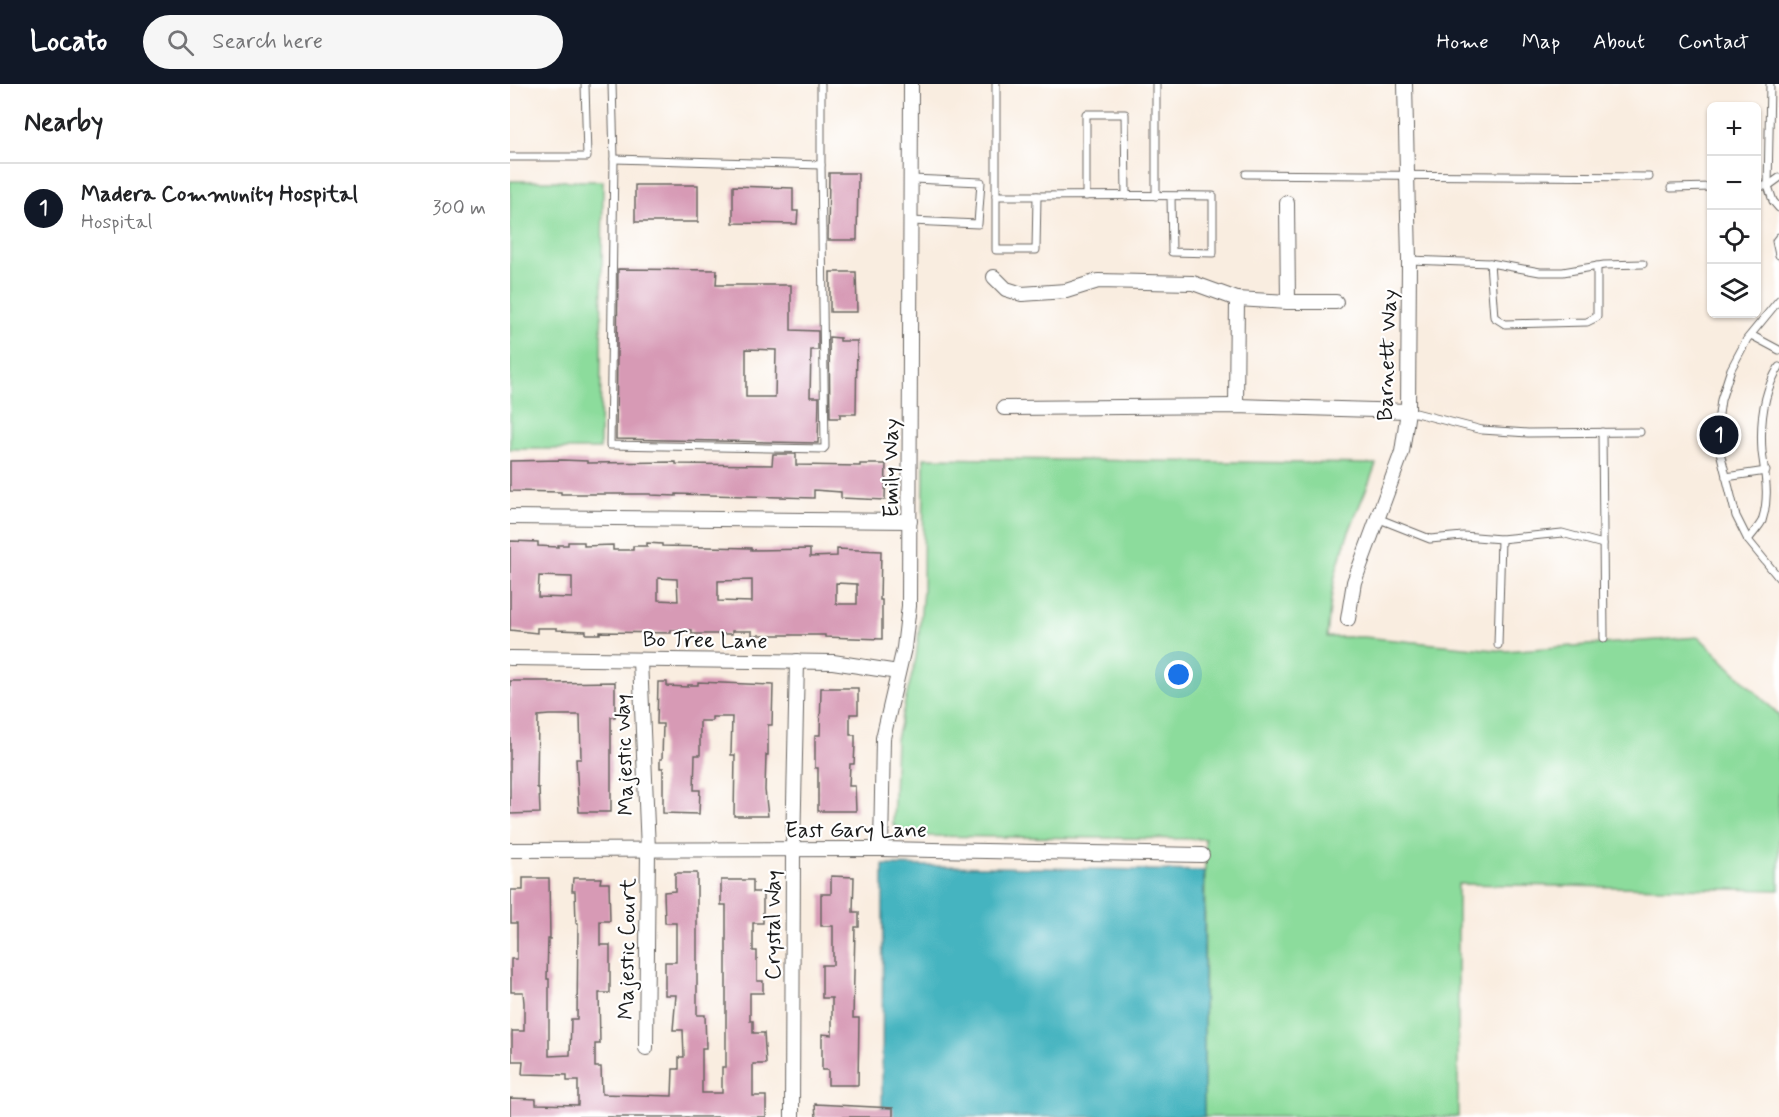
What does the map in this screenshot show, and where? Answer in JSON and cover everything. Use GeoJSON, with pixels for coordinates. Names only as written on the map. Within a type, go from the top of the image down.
{"type":"FeatureCollection","features":[{"type":"Feature","properties":{"kind":"street","name":"Emily Way"},"geometry":{"type":"LineString","coordinates":[[881,849],[883,738],[908,627],[911,84]]}},
{"type":"Feature","properties":{"kind":"street","name":"Barnett Way"},"geometry":{"type":"LineString","coordinates":[[1348,619],[1354,582],[1402,452],[1408,411],[1409,260],[1405,84]]}},
{"type":"Feature","properties":{"kind":"street"},"geometry":{"type":"LineString","coordinates":[[1287,203],[1288,302]]}},
{"type":"Feature","properties":{"kind":"street"},"geometry":{"type":"LineString","coordinates":[[994,276],[1006,289],[1022,294],[1066,291],[1098,281],[1193,283],[1237,299],[1336,302]]}},
{"type":"Feature","properties":{"kind":"street"},"geometry":{"type":"LineString","coordinates":[[1236,406],[1237,299]]}},
{"type":"Feature","properties":{"kind":"street"},"geometry":{"type":"LineString","coordinates":[[1004,408],[1236,406],[1408,411]]}},
{"type":"Feature","properties":{"kind":"street"},"geometry":{"type":"LineString","coordinates":[[510,518],[910,521]]}},
{"type":"Feature","properties":{"kind":"street","name":"Bo Tree Lane"},"geometry":{"type":"LineString","coordinates":[[510,658],[833,662],[898,672]]}},
{"type":"Feature","properties":{"kind":"street","name":"Majestic Way"},"geometry":{"type":"LineString","coordinates":[[640,660],[648,850]]}},
{"type":"Feature","properties":{"kind":"street","name":"Crystal Way"},"geometry":{"type":"LineString","coordinates":[[792,1117],[793,850],[797,662]]}},
{"type":"Feature","properties":{"kind":"street","name":"East Gary Lane"},"geometry":{"type":"LineString","coordinates":[[510,850],[881,849],[1202,855]]}},
{"type":"Feature","properties":{"kind":"street","name":"Majestic Court"},"geometry":{"type":"LineString","coordinates":[[646,1048],[648,850]]}},
{"type":"Feature","properties":{"kind":"lane"},"geometry":{"type":"LineString","coordinates":[[510,157],[587,157],[585,84]]}},
{"type":"Feature","properties":{"kind":"lane"},"geometry":{"type":"LineString","coordinates":[[612,84],[614,159],[610,442],[613,446],[823,449],[825,447],[821,84]]}},
{"type":"Feature","properties":{"kind":"lane"},"geometry":{"type":"LineString","coordinates":[[996,84],[996,250],[1036,250],[1037,196]]}},
{"type":"Feature","properties":{"kind":"lane"},"geometry":{"type":"LineString","coordinates":[[1156,84],[1156,196]]}},
{"type":"Feature","properties":{"kind":"lane"},"geometry":{"type":"LineString","coordinates":[[1770,84],[1768,186],[1773,201],[1779,208]]}},
{"type":"Feature","properties":{"kind":"lane"},"geometry":{"type":"LineString","coordinates":[[1086,196],[1086,114],[1125,114],[1126,196]]}},
{"type":"Feature","properties":{"kind":"lane"},"geometry":{"type":"LineString","coordinates":[[614,159],[821,165]]}},
{"type":"Feature","properties":{"kind":"lane"},"geometry":{"type":"LineString","coordinates":[[1246,174],[1649,177]]}},
{"type":"Feature","properties":{"kind":"lane"},"geometry":{"type":"LineString","coordinates":[[1761,186],[1768,186],[1779,178]]}},
{"type":"Feature","properties":{"kind":"lane"},"geometry":{"type":"LineString","coordinates":[[911,220],[978,224],[981,182],[912,179]]}},
{"type":"Feature","properties":{"kind":"lane"},"geometry":{"type":"LineString","coordinates":[[1671,188],[1707,187]]}},
{"type":"Feature","properties":{"kind":"lane"},"geometry":{"type":"LineString","coordinates":[[996,196],[1037,196],[1086,196],[1126,196],[1156,196],[1172,196],[1213,196],[1213,253],[1172,252],[1172,196]]}},
{"type":"Feature","properties":{"kind":"lane"},"geometry":{"type":"LineString","coordinates":[[1779,237],[1776,241],[1779,255]]}},
{"type":"Feature","properties":{"kind":"lane"},"geometry":{"type":"LineString","coordinates":[[1409,260],[1490,263],[1540,272],[1643,264]]}},
{"type":"Feature","properties":{"kind":"lane"},"geometry":{"type":"LineString","coordinates":[[1490,263],[1494,317],[1505,324],[1587,322],[1597,317],[1597,266]]}},
{"type":"Feature","properties":{"kind":"lane"},"geometry":{"type":"LineString","coordinates":[[1779,300],[1751,335],[1731,369],[1721,400],[1716,436],[1736,516],[1748,540],[1779,578]]}},
{"type":"Feature","properties":{"kind":"lane"},"geometry":{"type":"LineString","coordinates":[[1751,335],[1779,350]]}},
{"type":"Feature","properties":{"kind":"lane"},"geometry":{"type":"LineString","coordinates":[[1748,540],[1761,522],[1767,488],[1762,435],[1764,409],[1768,389],[1779,367]]}},
{"type":"Feature","properties":{"kind":"lane"},"geometry":{"type":"LineString","coordinates":[[1408,411],[1482,430],[1528,433],[1640,432]]}},
{"type":"Feature","properties":{"kind":"lane"},"geometry":{"type":"LineString","coordinates":[[1602,432],[1604,638]]}},
{"type":"Feature","properties":{"kind":"lane"},"geometry":{"type":"LineString","coordinates":[[1726,477],[1766,471]]}},
{"type":"Feature","properties":{"kind":"lane"},"geometry":{"type":"LineString","coordinates":[[1377,518],[1430,539],[1463,536],[1501,539],[1562,533],[1603,544]]}},
{"type":"Feature","properties":{"kind":"lane"},"geometry":{"type":"LineString","coordinates":[[1498,645],[1501,539]]}},
{"type":"Feature","properties":{"kind":"green space"},"geometry":{"type":"Polygon","coordinates":[[[510,181],[603,181],[600,449],[510,449],[510,181]]]}},
{"type":"Feature","properties":{"kind":"green space"},"geometry":{"type":"Polygon","coordinates":[[[924,458],[1376,464],[1349,531],[1336,572],[1327,637],[1364,637],[1505,651],[1699,637],[1779,715],[1779,890],[1458,884],[1458,1117],[1204,1117],[1205,839],[912,836],[893,825],[896,739],[916,658],[923,591],[924,458]]]}},
{"type":"Feature","properties":{"kind":"water"},"geometry":{"type":"Polygon","coordinates":[[[883,865],[1204,871],[1204,1117],[882,1117],[883,865]]]}},
{"type":"Feature","properties":{"kind":"building"},"geometry":{"type":"Polygon","coordinates":[[[829,173],[858,173],[857,240],[828,240],[829,173]]]}},
{"type":"Feature","properties":{"kind":"building"},"geometry":{"type":"Polygon","coordinates":[[[635,185],[698,185],[698,222],[635,222],[635,185]]]}},
{"type":"Feature","properties":{"kind":"building"},"geometry":{"type":"Polygon","coordinates":[[[733,186],[793,188],[793,211],[798,211],[797,224],[733,223],[733,186]]]}},
{"type":"Feature","properties":{"kind":"building"},"geometry":{"type":"Polygon","coordinates":[[[618,269],[717,270],[716,285],[791,285],[791,330],[818,331],[818,350],[811,350],[810,397],[819,397],[818,443],[616,439],[618,269]],[[746,349],[746,397],[775,397],[776,350],[746,349]]]}},
{"type":"Feature","properties":{"kind":"building"},"geometry":{"type":"Polygon","coordinates":[[[830,272],[856,272],[857,312],[830,312],[830,272]]]}},
{"type":"Feature","properties":{"kind":"building"},"geometry":{"type":"Polygon","coordinates":[[[829,337],[840,338],[840,341],[857,341],[856,414],[840,414],[840,418],[830,418],[829,337]]]}},
{"type":"Feature","properties":{"kind":"building"},"geometry":{"type":"Polygon","coordinates":[[[773,454],[796,454],[796,465],[886,464],[885,500],[841,498],[841,492],[814,490],[814,498],[676,494],[676,496],[561,494],[561,492],[510,491],[510,461],[772,465],[773,454]]]}},
{"type":"Feature","properties":{"kind":"building"},"geometry":{"type":"Polygon","coordinates":[[[510,541],[538,542],[538,546],[558,547],[558,545],[568,545],[568,542],[584,542],[584,546],[613,545],[613,550],[633,550],[633,546],[647,546],[647,543],[662,544],[662,546],[751,548],[751,550],[810,549],[810,557],[837,556],[837,549],[881,551],[882,639],[825,637],[825,635],[752,635],[752,631],[732,631],[732,634],[692,634],[692,630],[671,630],[671,633],[600,632],[600,634],[586,634],[586,631],[557,630],[557,628],[537,628],[537,633],[510,630],[510,541]],[[539,576],[538,597],[572,598],[572,577],[539,576]],[[658,578],[658,600],[678,601],[677,579],[658,578]],[[752,580],[718,581],[718,601],[752,602],[752,580]],[[836,583],[836,604],[857,604],[857,584],[836,583]]]}},
{"type":"Feature","properties":{"kind":"building"},"geometry":{"type":"Polygon","coordinates":[[[510,681],[615,682],[615,717],[611,717],[611,812],[579,812],[576,759],[581,759],[580,715],[549,715],[538,716],[537,788],[539,788],[540,813],[510,814],[510,681]]]}},
{"type":"Feature","properties":{"kind":"building"},"geometry":{"type":"Polygon","coordinates":[[[658,682],[667,682],[667,686],[688,687],[688,685],[698,685],[698,682],[773,685],[772,725],[768,725],[768,755],[766,755],[765,790],[768,816],[734,816],[735,755],[731,755],[732,717],[712,717],[712,721],[700,721],[700,755],[695,755],[694,790],[700,790],[699,814],[663,813],[663,768],[660,768],[660,759],[662,759],[663,724],[657,724],[658,682]]]}},
{"type":"Feature","properties":{"kind":"building"},"geometry":{"type":"Polygon","coordinates":[[[821,688],[858,688],[858,714],[850,714],[850,735],[855,735],[855,745],[854,764],[850,764],[849,786],[855,786],[856,811],[818,811],[815,735],[820,735],[821,688]]]}},
{"type":"Feature","properties":{"kind":"building"},"geometry":{"type":"Polygon","coordinates":[[[675,873],[697,873],[697,1015],[705,1015],[706,1048],[702,1048],[702,1093],[722,1093],[722,1067],[726,1067],[726,905],[721,905],[721,880],[753,880],[753,892],[763,892],[763,923],[753,923],[753,951],[757,951],[757,981],[763,981],[763,993],[750,993],[750,1021],[753,1021],[753,1033],[764,1033],[766,1064],[753,1064],[753,1096],[766,1096],[766,1117],[510,1117],[510,1098],[536,1099],[536,1104],[578,1105],[578,1081],[567,1081],[567,1075],[522,1074],[523,1061],[512,1061],[512,1031],[524,1031],[524,1003],[523,992],[511,992],[511,959],[517,959],[517,923],[511,923],[511,890],[523,890],[523,878],[549,878],[550,939],[548,939],[547,979],[549,979],[549,1056],[570,1055],[571,1019],[577,1019],[578,923],[576,923],[575,891],[572,891],[573,878],[601,878],[600,883],[609,883],[610,921],[600,921],[600,945],[610,945],[610,993],[599,993],[600,1044],[595,1044],[595,1067],[601,1067],[602,1094],[672,1096],[673,1069],[679,1069],[679,1057],[684,1057],[683,1030],[673,1030],[676,995],[665,995],[665,962],[676,962],[676,923],[665,923],[664,892],[675,891],[675,873]]]}},
{"type":"Feature","properties":{"kind":"building"},"geometry":{"type":"Polygon","coordinates":[[[831,876],[854,877],[853,912],[859,912],[859,927],[855,927],[853,1018],[859,1018],[858,1085],[828,1085],[828,1070],[822,1070],[822,1034],[832,1035],[832,998],[822,998],[822,965],[833,965],[833,926],[821,926],[821,894],[831,894],[831,876]]]}},
{"type":"Feature","properties":{"kind":"building"},"geometry":{"type":"Polygon","coordinates":[[[815,1104],[893,1108],[893,1117],[816,1117],[815,1104]]]}},
{"type":"Feature","properties":{"kind":"place","name":"Madera Community Hospital"},"geometry":{"type":"Point","coordinates":[1719,435]}}]}
